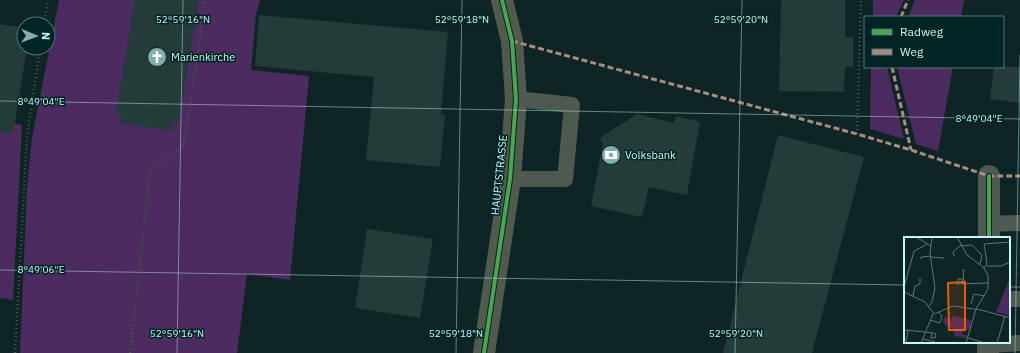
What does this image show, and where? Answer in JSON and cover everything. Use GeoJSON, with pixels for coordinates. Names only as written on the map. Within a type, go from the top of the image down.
{"type":"FeatureCollection","features":[{"type":"Feature","properties":{"kind":"main road","name":"HAUPTSTRASSE"},"geometry":{"type":"LineString","coordinates":[[484,353],[510,179],[516,99],[512,41],[502,0]]}},
{"type":"Feature","properties":{"kind":"street"},"geometry":{"type":"LineString","coordinates":[[988,176],[989,231]]}},
{"type":"Feature","properties":{"kind":"lane"},"geometry":{"type":"LineString","coordinates":[[510,179],[565,179],[572,105],[516,99]]}},
{"type":"Feature","properties":{"kind":"lane"},"geometry":{"type":"LineString","coordinates":[[989,231],[1020,223]]}},
{"type":"Feature","properties":{"kind":"lane"},"geometry":{"type":"LineString","coordinates":[[988,347],[1020,343]]}},
{"type":"Feature","properties":{"kind":"path"},"geometry":{"type":"LineString","coordinates":[[45,16],[48,0]]}},
{"type":"Feature","properties":{"kind":"path"},"geometry":{"type":"LineString","coordinates":[[130,353],[150,172],[184,144],[206,0]]}},
{"type":"Feature","properties":{"kind":"path"},"geometry":{"type":"LineString","coordinates":[[857,134],[861,0]]}},
{"type":"Feature","properties":{"kind":"path"},"geometry":{"type":"LineString","coordinates":[[15,353],[27,136],[39,56]]}},
{"type":"Feature","properties":{"kind":"shaded area"},"geometry":{"type":"Polygon","coordinates":[[[59,0],[260,0],[256,14],[251,70],[309,76],[290,280],[247,274],[237,353],[20,353],[27,187],[32,138],[48,56],[56,56],[56,16],[59,0]]]}},
{"type":"Feature","properties":{"kind":"shaded area"},"geometry":{"type":"Polygon","coordinates":[[[873,0],[904,0],[896,16],[873,16],[873,0]]]}},
{"type":"Feature","properties":{"kind":"shaded area"},"geometry":{"type":"Polygon","coordinates":[[[915,0],[964,0],[961,16],[908,16],[915,0]]]}},
{"type":"Feature","properties":{"kind":"shaded area"},"geometry":{"type":"Polygon","coordinates":[[[871,68],[887,68],[904,139],[870,129],[871,68]]]}},
{"type":"Feature","properties":{"kind":"shaded area"},"geometry":{"type":"Polygon","coordinates":[[[897,68],[953,68],[938,151],[916,144],[897,68]]]}},
{"type":"Feature","properties":{"kind":"shaded area"},"geometry":{"type":"Polygon","coordinates":[[[0,121],[22,125],[13,300],[0,298],[0,121]]]}},
{"type":"Feature","properties":{"kind":"building","name":"Marienkirche"},"geometry":{"type":"Polygon","coordinates":[[[135,0],[199,0],[178,124],[173,123],[172,131],[120,123],[122,115],[116,114],[135,0]]]}},
{"type":"Feature","properties":{"kind":"building"},"geometry":{"type":"Polygon","coordinates":[[[781,0],[845,0],[845,37],[853,37],[853,67],[845,67],[844,92],[779,91],[781,0]]]}},
{"type":"Feature","properties":{"kind":"building"},"geometry":{"type":"Polygon","coordinates":[[[259,15],[448,32],[441,114],[445,115],[440,167],[366,160],[374,77],[255,66],[259,15]]]}},
{"type":"Feature","properties":{"kind":"building"},"geometry":{"type":"Polygon","coordinates":[[[0,24],[16,27],[16,56],[26,56],[13,133],[0,132],[0,24]]]}},
{"type":"Feature","properties":{"kind":"building"},"geometry":{"type":"Polygon","coordinates":[[[1020,67],[1020,103],[990,99],[994,68],[1020,67]]]}},
{"type":"Feature","properties":{"kind":"building"},"geometry":{"type":"Polygon","coordinates":[[[637,114],[674,123],[676,116],[700,122],[687,195],[649,187],[642,217],[591,206],[603,144],[600,138],[637,114]]]}},
{"type":"Feature","properties":{"kind":"building"},"geometry":{"type":"Polygon","coordinates":[[[778,135],[864,157],[812,353],[723,353],[778,135]]]}},
{"type":"Feature","properties":{"kind":"building"},"geometry":{"type":"Polygon","coordinates":[[[367,229],[433,239],[420,318],[355,308],[367,229]]]}},
{"type":"Feature","properties":{"kind":"marked path"},"geometry":{"type":"LineString","coordinates":[[901,16],[908,0]]}},
{"type":"Feature","properties":{"kind":"marked path"},"geometry":{"type":"LineString","coordinates":[[512,41],[857,134],[989,176],[1020,176]]}},
{"type":"Feature","properties":{"kind":"marked path"},"geometry":{"type":"LineString","coordinates":[[892,68],[911,150]]}},
{"type":"Feature","properties":{"kind":"cycle path"},"geometry":{"type":"LineString","coordinates":[[484,353],[510,179],[516,99],[512,41],[502,0]]}},
{"type":"Feature","properties":{"kind":"cycle path"},"geometry":{"type":"LineString","coordinates":[[989,176],[989,237]]}},
{"type":"Feature","properties":{"kind":"place","name":"Marienkirche"},"geometry":{"type":"Point","coordinates":[157,57]}},
{"type":"Feature","properties":{"kind":"place","name":"Volksbank"},"geometry":{"type":"Point","coordinates":[611,155]}}]}
